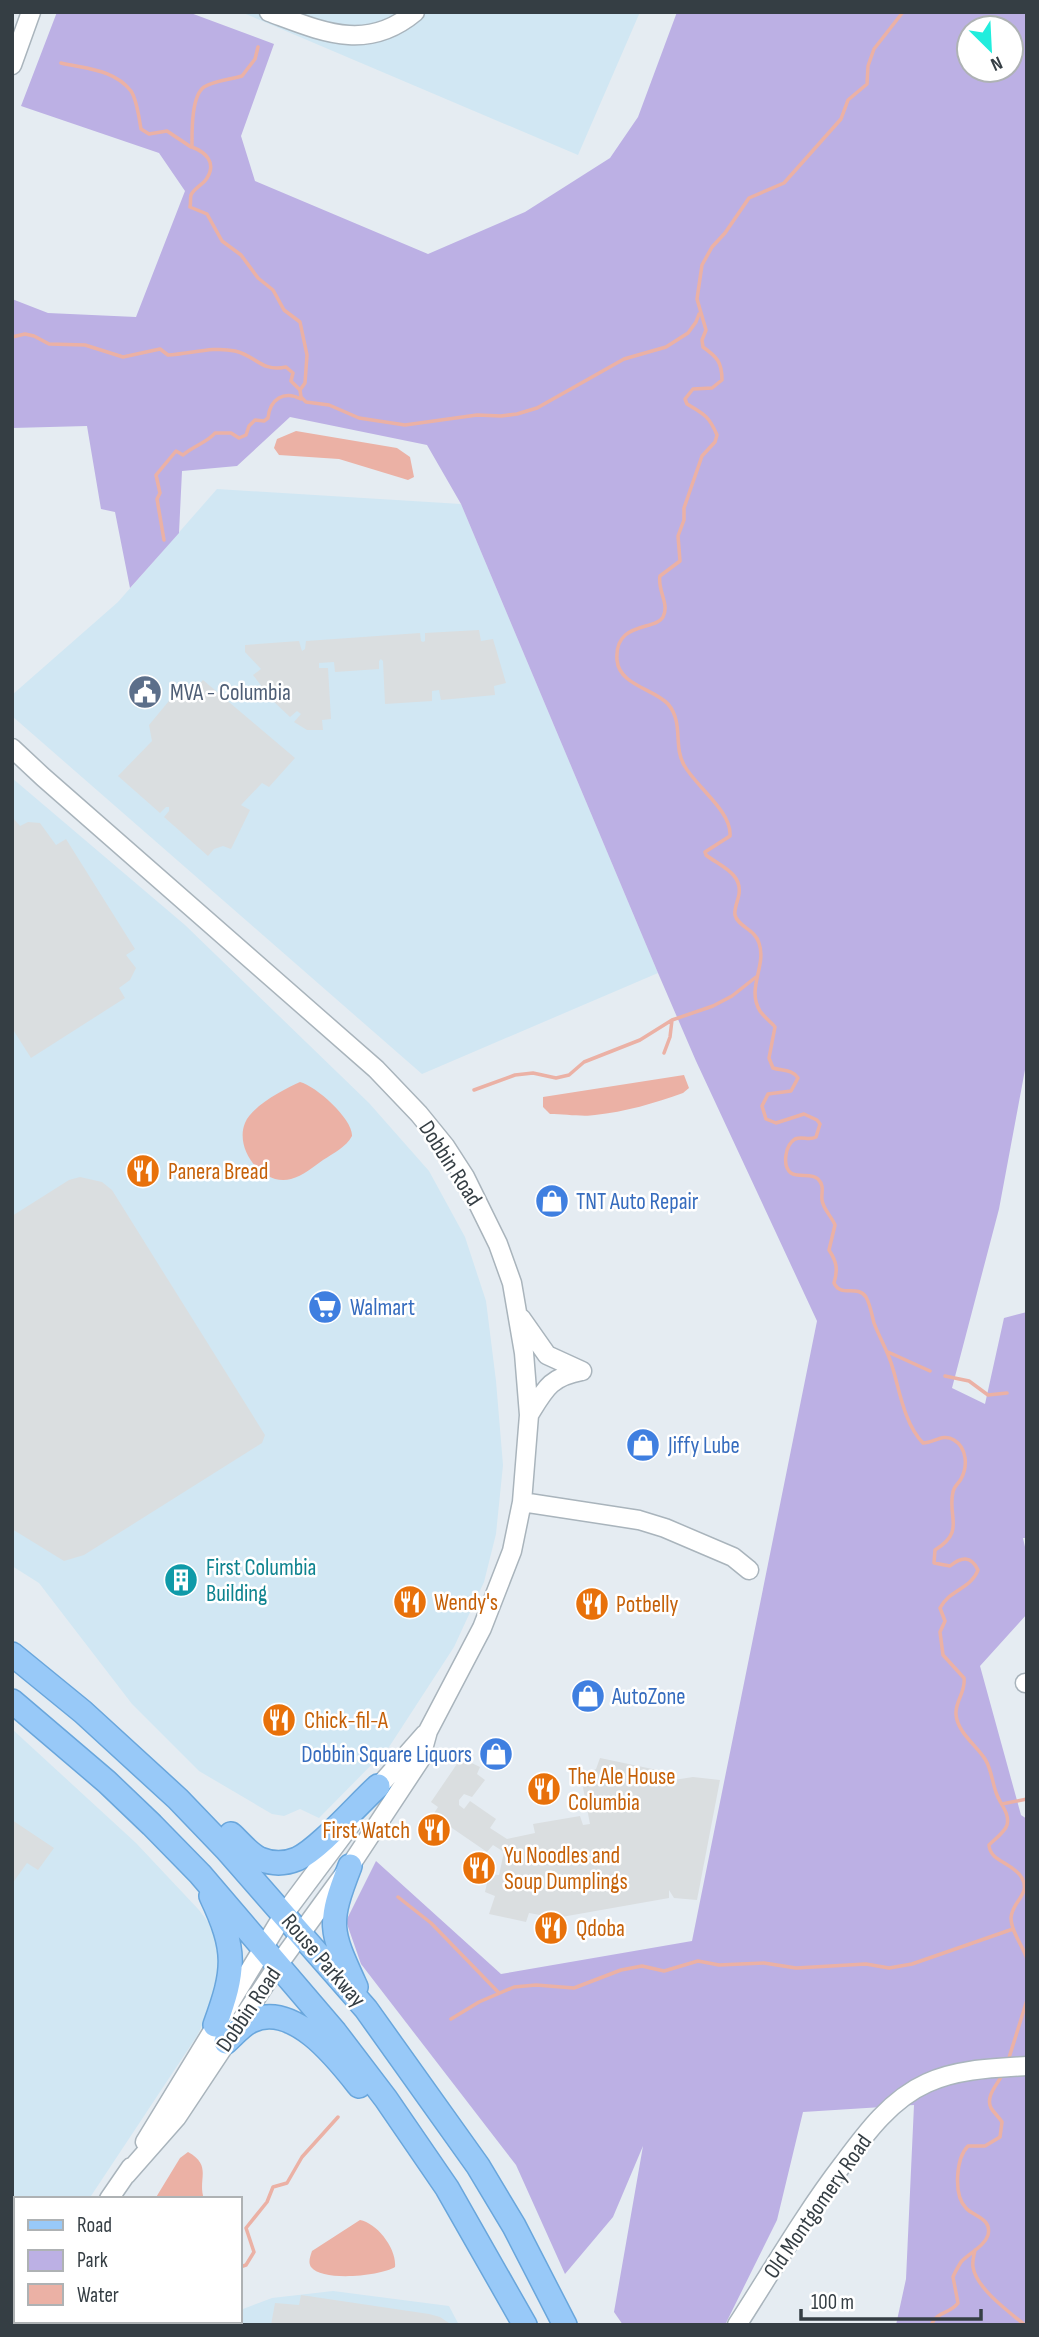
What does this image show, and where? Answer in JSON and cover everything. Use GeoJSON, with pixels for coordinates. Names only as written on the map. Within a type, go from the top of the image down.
{"type":"FeatureCollection","features":[{"type":"Feature","properties":{"kind":"main road"},"geometry":{"type":"LineString","coordinates":[[12,1651],[138,1746],[187,1789],[252,1855],[261,1860],[282,1863],[300,1857],[378,1786]]}},
{"type":"Feature","properties":{"kind":"main road","name":"Rouse Parkway"},"geometry":{"type":"LineString","coordinates":[[12,1651],[178,1799],[226,1849],[366,2009],[478,2166],[514,2226],[565,2325]]}},
{"type":"Feature","properties":{"kind":"main road","name":"Rouse Parkway"},"geometry":{"type":"LineString","coordinates":[[12,1701],[107,1782],[200,1874],[335,2032],[386,2098],[447,2188],[525,2325]]}},
{"type":"Feature","properties":{"kind":"main road"},"geometry":{"type":"LineString","coordinates":[[349,1866],[335,1903],[333,1928],[344,1961],[366,2009]]}},
{"type":"Feature","properties":{"kind":"main road"},"geometry":{"type":"LineString","coordinates":[[200,1874],[223,1927],[231,1960],[220,2034],[264,2017],[285,2019],[313,2037],[354,2080],[375,2107],[508,2293]]}},
{"type":"Feature","properties":{"kind":"street"},"geometry":{"type":"LineString","coordinates":[[12,65],[31,12]]}},
{"type":"Feature","properties":{"kind":"street"},"geometry":{"type":"LineString","coordinates":[[269,12],[325,32],[349,36],[388,29],[415,12]]}},
{"type":"Feature","properties":{"kind":"street","name":"Dobbin Road"},"geometry":{"type":"LineString","coordinates":[[12,748],[376,1069],[419,1114],[452,1156],[484,1213],[512,1283],[518,1314],[528,1415],[522,1502],[512,1551],[493,1604],[428,1731],[420,1760],[301,1934],[270,1956]]}},
{"type":"Feature","properties":{"kind":"street"},"geometry":{"type":"LineString","coordinates":[[518,1314],[547,1355],[582,1371],[554,1380],[528,1415]]}},
{"type":"Feature","properties":{"kind":"street"},"geometry":{"type":"LineString","coordinates":[[522,1502],[639,1520],[733,1557],[749,1570]]}},
{"type":"Feature","properties":{"kind":"street","name":"Dobbin Road"},"geometry":{"type":"LineString","coordinates":[[110,2197],[270,1956],[284,1914],[378,1786],[428,1731]]}},
{"type":"Feature","properties":{"kind":"street","name":"Old Montgomery Road"},"geometry":{"type":"LineString","coordinates":[[737,2325],[814,2203],[855,2148],[896,2103],[937,2078],[1014,2067]]}},
{"type":"Feature","properties":{"kind":"shaded area"},"geometry":{"type":"Polygon","coordinates":[[[241,12],[640,12],[578,155],[241,12]]]}},
{"type":"Feature","properties":{"kind":"shaded area"},"geometry":{"type":"Polygon","coordinates":[[[217,489],[461,504],[658,973],[422,1074],[12,716],[12,695],[118,602],[217,489]]]}},
{"type":"Feature","properties":{"kind":"shaded area"},"geometry":{"type":"Polygon","coordinates":[[[479,630],[481,641],[493,639],[506,683],[494,686],[495,695],[441,700],[439,690],[432,691],[432,701],[385,704],[381,659],[379,669],[335,672],[334,662],[319,663],[319,668],[328,668],[331,719],[322,720],[323,730],[307,730],[294,722],[301,714],[297,711],[290,717],[272,700],[253,675],[261,669],[245,652],[245,645],[299,641],[302,651],[306,641],[420,633],[423,642],[425,633],[479,630]]]}},
{"type":"Feature","properties":{"kind":"shaded area"},"geometry":{"type":"Polygon","coordinates":[[[203,680],[295,758],[269,787],[262,783],[241,805],[250,810],[231,849],[223,846],[214,849],[208,856],[164,817],[169,807],[160,813],[118,776],[152,741],[149,725],[178,690],[183,694],[190,686],[194,689],[203,680]]]}},
{"type":"Feature","properties":{"kind":"shaded area"},"geometry":{"type":"Polygon","coordinates":[[[12,778],[185,925],[369,1103],[429,1171],[465,1237],[486,1301],[503,1465],[496,1534],[484,1582],[454,1647],[389,1747],[319,1818],[300,1809],[284,1816],[272,1814],[199,1771],[132,1704],[39,1583],[12,1566],[12,778]]]}},
{"type":"Feature","properties":{"kind":"shaded area"},"geometry":{"type":"Polygon","coordinates":[[[13,818],[20,826],[28,822],[40,823],[56,845],[66,839],[135,949],[126,955],[136,968],[130,980],[119,988],[125,998],[31,1058],[12,1028],[13,818]]]}},
{"type":"Feature","properties":{"kind":"shaded area"},"geometry":{"type":"Polygon","coordinates":[[[80,1177],[102,1182],[112,1190],[265,1435],[262,1443],[84,1555],[64,1561],[12,1529],[12,1216],[69,1180],[80,1177]]]}},
{"type":"Feature","properties":{"kind":"shaded area"},"geometry":{"type":"Polygon","coordinates":[[[12,1729],[136,1843],[199,1910],[208,1922],[219,1948],[220,1974],[211,2008],[197,2036],[90,2197],[14,2197],[12,2287],[12,1729]]]}},
{"type":"Feature","properties":{"kind":"shaded area"},"geometry":{"type":"Polygon","coordinates":[[[461,1758],[480,1767],[477,1774],[485,1780],[472,1797],[464,1794],[459,1805],[464,1809],[470,1801],[496,1819],[490,1828],[507,1839],[535,1833],[533,1824],[580,1816],[583,1825],[590,1824],[581,1777],[596,1769],[600,1758],[662,1771],[661,1782],[693,1777],[720,1780],[697,1900],[674,1898],[669,1890],[669,1898],[556,1918],[529,1913],[526,1922],[489,1914],[495,1896],[485,1892],[489,1874],[499,1875],[504,1852],[493,1845],[487,1852],[433,1815],[438,1807],[431,1802],[461,1758]]]}},
{"type":"Feature","properties":{"kind":"shaded area"},"geometry":{"type":"Polygon","coordinates":[[[12,1820],[54,1848],[38,1870],[27,1863],[12,1884],[12,1820]]]}},
{"type":"Feature","properties":{"kind":"shaded area"},"geometry":{"type":"Polygon","coordinates":[[[333,2291],[449,2306],[459,2325],[223,2325],[242,2323],[242,2310],[272,2298],[333,2291]]]}},
{"type":"Feature","properties":{"kind":"shaded area"},"geometry":{"type":"Polygon","coordinates":[[[301,2295],[429,2314],[452,2325],[271,2325],[275,2303],[299,2305],[301,2295]]]}},
{"type":"Feature","properties":{"kind":"green space"},"geometry":{"type":"Polygon","coordinates":[[[57,12],[188,12],[274,44],[241,136],[255,181],[428,254],[525,212],[610,158],[638,117],[677,12],[1027,12],[1027,1059],[999,1209],[952,1388],[985,1404],[1004,1318],[1027,1312],[1027,1538],[1023,1538],[1027,1556],[1027,1614],[980,1666],[1021,1815],[1027,1819],[1027,2325],[896,2325],[906,2279],[914,2105],[803,2112],[777,2220],[725,2325],[623,2325],[614,2312],[643,2146],[613,2217],[565,2274],[516,2165],[361,1964],[346,1921],[376,1861],[501,1974],[692,1941],[817,1321],[696,1061],[461,504],[427,445],[290,417],[237,466],[182,471],[179,533],[130,588],[115,512],[101,509],[87,426],[12,428],[12,299],[48,313],[136,317],[185,191],[159,153],[21,106],[57,12]]]}},
{"type":"Feature","properties":{"kind":"water"},"geometry":{"type":"Polygon","coordinates":[[[296,431],[397,448],[410,457],[414,477],[408,480],[339,459],[279,455],[274,448],[277,439],[296,431]]]}},
{"type":"Feature","properties":{"kind":"water"},"geometry":{"type":"Polygon","coordinates":[[[684,1075],[689,1088],[683,1093],[629,1109],[579,1116],[550,1114],[543,1107],[543,1097],[684,1075]]]}},
{"type":"Feature","properties":{"kind":"water"},"geometry":{"type":"Polygon","coordinates":[[[300,1082],[315,1090],[340,1112],[351,1129],[352,1136],[339,1150],[304,1174],[281,1180],[261,1172],[253,1164],[247,1154],[243,1133],[245,1123],[254,1110],[300,1082]]]}},
{"type":"Feature","properties":{"kind":"water"},"geometry":{"type":"Polygon","coordinates":[[[188,2152],[200,2162],[203,2197],[156,2197],[180,2158],[188,2152]]]}},
{"type":"Feature","properties":{"kind":"water"},"geometry":{"type":"Polygon","coordinates":[[[360,2220],[373,2226],[385,2238],[393,2252],[395,2267],[378,2273],[339,2276],[317,2272],[311,2267],[309,2261],[312,2251],[360,2220]]]}},
{"type":"Feature","properties":{"kind":"waterway"},"geometry":{"type":"LineString","coordinates":[[903,12],[874,49],[868,66],[867,84],[848,100],[841,119],[784,183],[749,198],[712,247],[702,265],[697,299],[706,330],[702,340],[703,347],[718,360],[722,380],[712,388],[693,389],[685,399],[687,404],[708,419],[717,435],[715,442],[702,456],[684,508],[684,520],[678,536],[680,561],[660,576],[665,607],[663,617],[628,633],[618,648],[617,660],[619,668],[630,681],[662,699],[673,711],[684,765],[719,808],[729,827],[730,836],[705,852],[734,875],[739,887],[735,915],[759,943],[761,960],[755,994],[760,1011],[775,1027],[769,1058],[773,1068],[790,1072],[798,1078],[791,1091],[768,1094],[762,1106],[766,1119],[776,1123],[804,1114],[820,1124],[816,1137],[798,1138],[792,1142],[787,1151],[786,1166],[791,1173],[815,1177],[821,1184],[823,1203],[835,1225],[829,1250],[836,1266],[834,1283],[841,1290],[858,1291],[866,1297],[891,1363],[907,1418],[917,1436],[923,1443],[950,1438],[958,1443],[964,1452],[963,1474],[953,1492],[953,1530],[935,1550],[934,1563],[950,1566],[966,1559],[978,1570],[975,1576],[940,1608],[945,1621],[940,1632],[943,1655],[964,1678],[956,1709],[957,1721],[987,1763],[1007,1817],[1006,1828],[989,1845],[993,1855],[1013,1868],[1022,1878],[1023,1894],[1014,1907],[1011,1918],[1027,1959]]}},
{"type":"Feature","properties":{"kind":"waterway"},"geometry":{"type":"LineString","coordinates":[[258,47],[255,59],[242,76],[208,85],[197,98],[193,115],[192,147],[208,158],[211,167],[206,180],[191,195],[190,207],[207,214],[222,241],[241,255],[258,278],[273,290],[284,310],[300,322],[307,355],[305,383],[300,390]]}},
{"type":"Feature","properties":{"kind":"waterway"},"geometry":{"type":"LineString","coordinates":[[61,63],[99,71],[116,78],[133,95],[141,129],[149,134],[167,131],[191,147]]}},
{"type":"Feature","properties":{"kind":"waterway"},"geometry":{"type":"LineString","coordinates":[[12,337],[25,334],[49,344],[85,345],[123,357],[160,349],[168,355],[210,350],[235,351],[270,367],[286,367],[293,373],[291,381],[306,402],[329,405],[359,418],[405,425],[477,415],[517,414],[537,408],[624,359],[666,347],[688,333],[699,314]]}},
{"type":"Feature","properties":{"kind":"waterway"},"geometry":{"type":"LineString","coordinates":[[164,540],[156,475],[176,451],[183,455],[215,433],[231,433],[239,438],[246,435],[255,420],[264,421],[268,418],[269,411],[279,398],[295,396],[301,399]]}},
{"type":"Feature","properties":{"kind":"waterway"},"geometry":{"type":"LineString","coordinates":[[474,1090],[515,1075],[533,1073],[556,1078],[569,1075],[584,1062],[640,1040],[672,1020],[713,1006],[732,996],[756,977]]}},
{"type":"Feature","properties":{"kind":"waterway"},"geometry":{"type":"LineString","coordinates":[[664,1053],[672,1020]]}},
{"type":"Feature","properties":{"kind":"waterway"},"geometry":{"type":"LineString","coordinates":[[888,1352],[930,1371]]}},
{"type":"Feature","properties":{"kind":"waterway"},"geometry":{"type":"LineString","coordinates":[[945,1376],[969,1381],[988,1395],[1007,1393]]}},
{"type":"Feature","properties":{"kind":"waterway"},"geometry":{"type":"LineString","coordinates":[[1002,1804],[1027,1799]]}},
{"type":"Feature","properties":{"kind":"waterway"},"geometry":{"type":"LineString","coordinates":[[398,1897],[431,1923],[499,1993]]}},
{"type":"Feature","properties":{"kind":"waterway"},"geometry":{"type":"LineString","coordinates":[[451,2019],[479,2002],[514,1987],[536,1985],[574,1988],[621,1970],[642,1966],[664,1971],[698,1961],[719,1965],[764,1963],[796,1968],[866,1964],[889,1968],[912,1964],[1013,1929]]}},
{"type":"Feature","properties":{"kind":"waterway"},"geometry":{"type":"LineString","coordinates":[[1008,2061],[1027,2000]]}},
{"type":"Feature","properties":{"kind":"waterway"},"geometry":{"type":"LineString","coordinates":[[931,2325],[937,2317],[958,2303],[953,2277],[961,2262],[980,2246],[988,2235],[989,2229],[985,2221],[969,2211],[962,2202],[958,2177],[961,2159],[968,2146],[985,2146],[1000,2137],[1002,2122],[991,2108],[990,2099],[1002,2075]]}},
{"type":"Feature","properties":{"kind":"waterway"},"geometry":{"type":"LineString","coordinates":[[242,2266],[246,2265],[254,2252],[246,2228],[267,2202],[273,2187],[287,2183],[302,2157],[338,2117]]}},
{"type":"Feature","properties":{"kind":"waterway"},"geometry":{"type":"LineString","coordinates":[[975,2250],[973,2267],[980,2283],[994,2299],[1025,2325]]}},
{"type":"Feature","properties":{"kind":"place","name":"MVA - Columbia"},"geometry":{"type":"Point","coordinates":[145,692]}},
{"type":"Feature","properties":{"kind":"place","name":"Panera Bread"},"geometry":{"type":"Point","coordinates":[143,1171]}},
{"type":"Feature","properties":{"kind":"place","name":"TNT Auto Repair"},"geometry":{"type":"Point","coordinates":[552,1201]}},
{"type":"Feature","properties":{"kind":"place","name":"Walmart"},"geometry":{"type":"Point","coordinates":[325,1307]}},
{"type":"Feature","properties":{"kind":"place","name":"Jiffy Lube"},"geometry":{"type":"Point","coordinates":[643,1445]}},
{"type":"Feature","properties":{"kind":"place","name":"First Columbia Building"},"geometry":{"type":"Point","coordinates":[181,1580]}},
{"type":"Feature","properties":{"kind":"place","name":"Wendy's"},"geometry":{"type":"Point","coordinates":[410,1602]}},
{"type":"Feature","properties":{"kind":"place","name":"Potbelly"},"geometry":{"type":"Point","coordinates":[592,1604]}},
{"type":"Feature","properties":{"kind":"place","name":"AutoZone"},"geometry":{"type":"Point","coordinates":[588,1696]}},
{"type":"Feature","properties":{"kind":"place","name":"Chick-fil-A"},"geometry":{"type":"Point","coordinates":[279,1720]}},
{"type":"Feature","properties":{"kind":"place","name":"Dobbin Square Liquors"},"geometry":{"type":"Point","coordinates":[496,1754]}},
{"type":"Feature","properties":{"kind":"place","name":"The Ale House Columbia"},"geometry":{"type":"Point","coordinates":[544,1789]}},
{"type":"Feature","properties":{"kind":"place","name":"First Watch"},"geometry":{"type":"Point","coordinates":[434,1830]}},
{"type":"Feature","properties":{"kind":"place","name":"Yu Noodles and Soup Dumplings"},"geometry":{"type":"Point","coordinates":[479,1868]}},
{"type":"Feature","properties":{"kind":"place","name":"Qdoba"},"geometry":{"type":"Point","coordinates":[551,1928]}}]}
